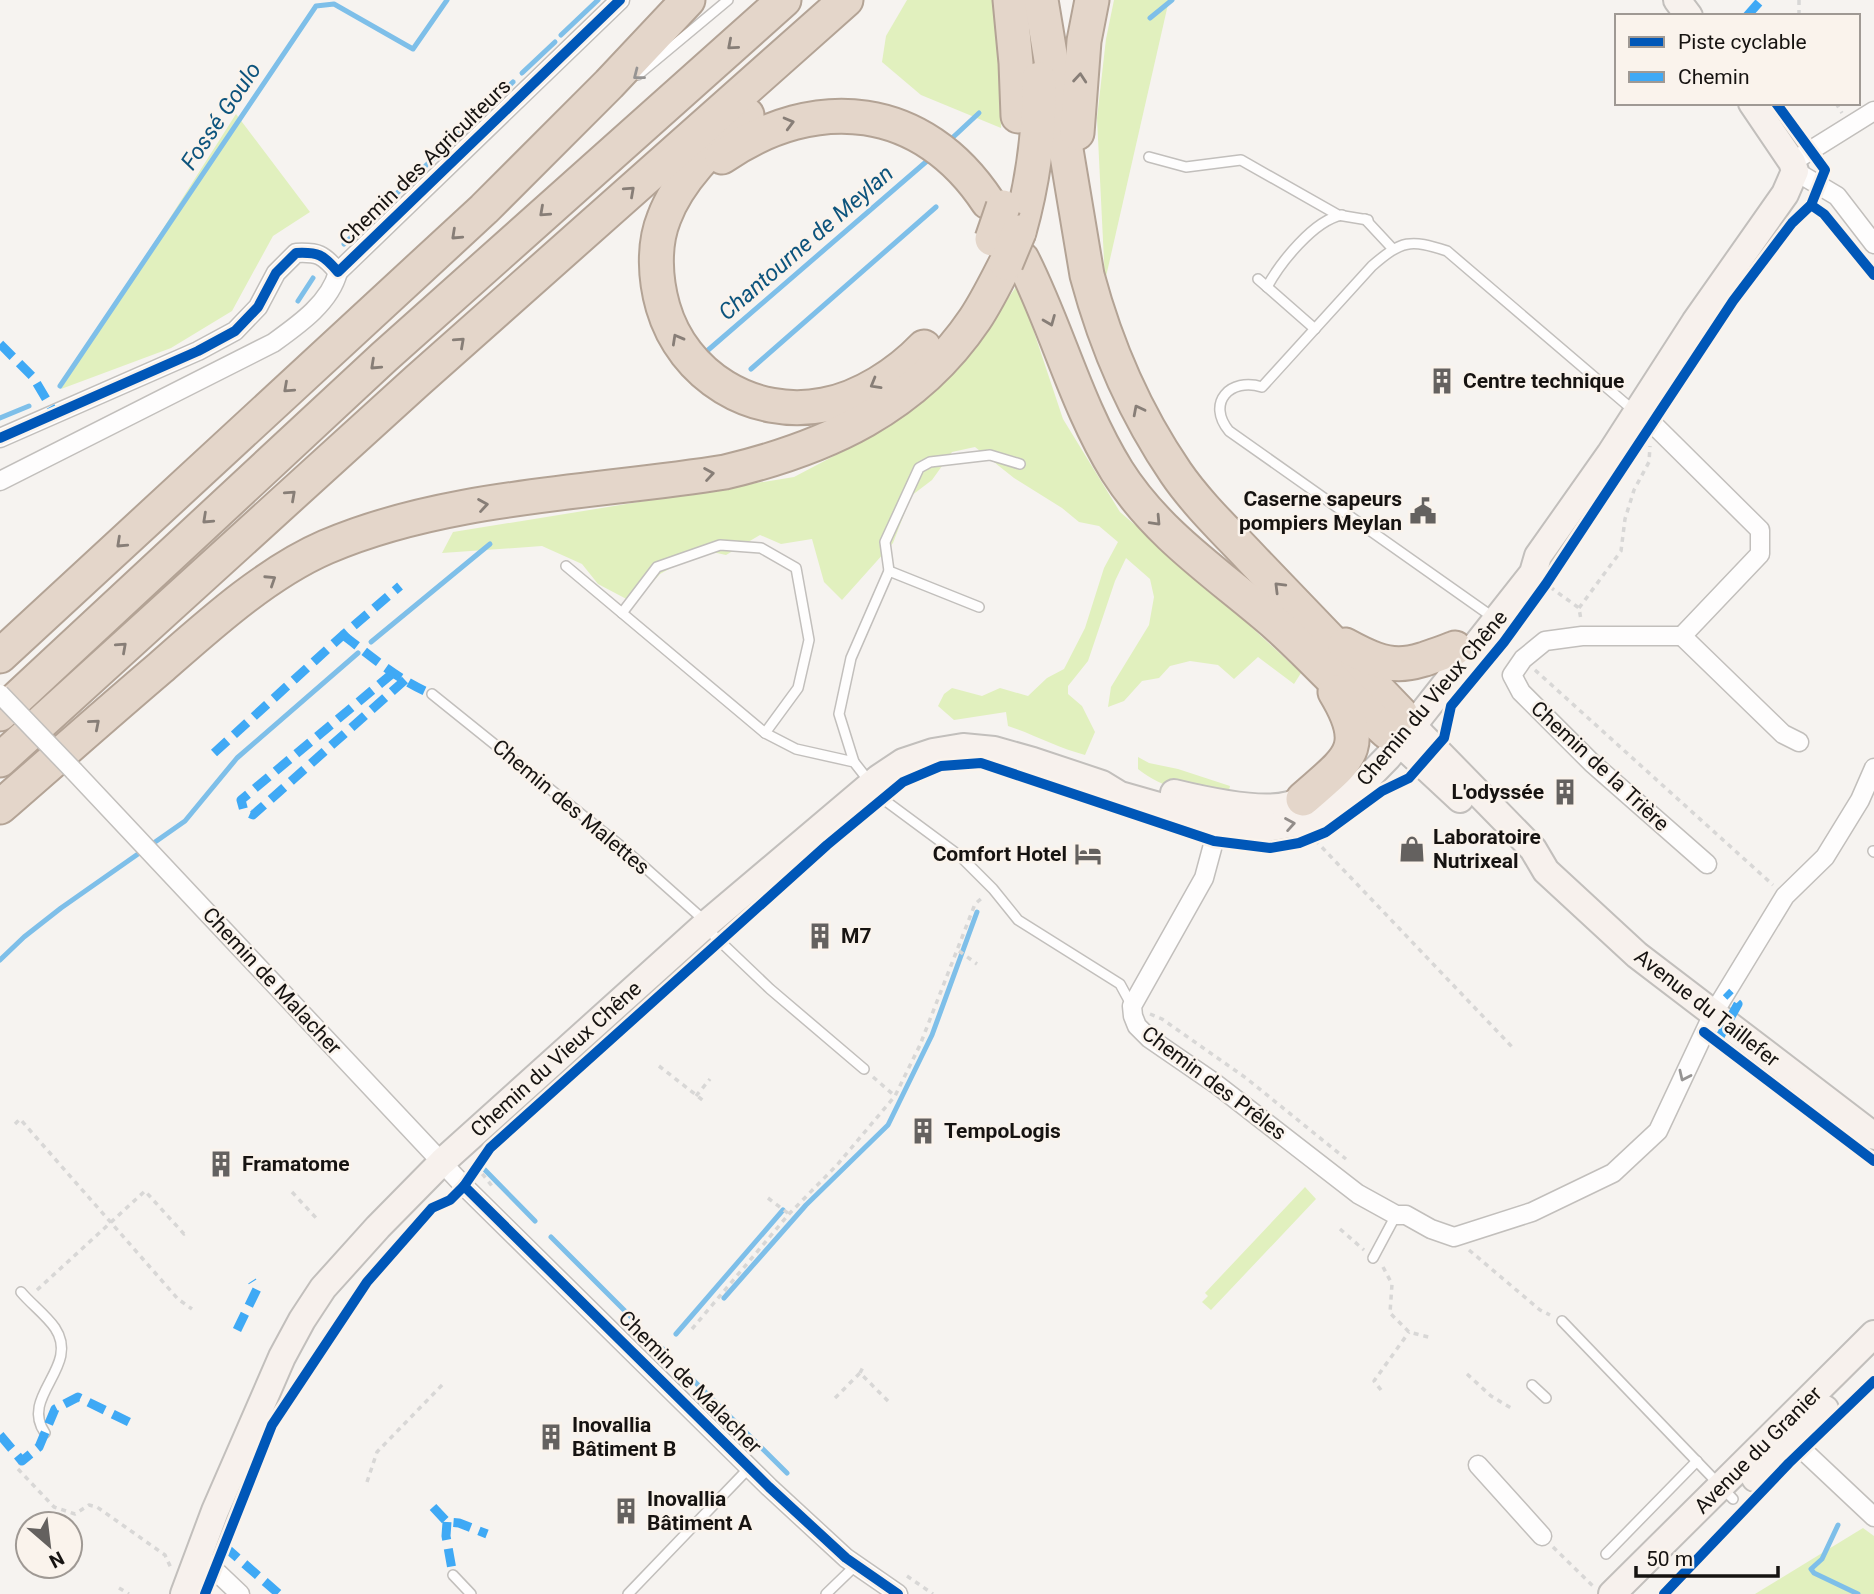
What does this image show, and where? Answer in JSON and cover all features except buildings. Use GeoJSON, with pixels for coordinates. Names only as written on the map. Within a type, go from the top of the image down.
{"type":"FeatureCollection","features":[{"type":"Feature","properties":{"kind":"highway"},"geometry":{"type":"LineString","coordinates":[[0,656],[484,209],[688,0]]}},
{"type":"Feature","properties":{"kind":"highway"},"geometry":{"type":"LineString","coordinates":[[0,714],[383,357],[783,0]]}},
{"type":"Feature","properties":{"kind":"highway"},"geometry":{"type":"LineString","coordinates":[[0,760],[417,381],[846,0]]}},
{"type":"Feature","properties":{"kind":"highway"},"geometry":{"type":"LineString","coordinates":[[862,0],[692,171],[673,201],[661,228],[656,263],[659,294],[675,336],[684,351],[713,380],[732,393],[751,401],[776,406],[811,407],[845,399],[877,384],[906,364],[931,340],[1005,233],[1017,127],[1017,83],[1010,0]]}},
{"type":"Feature","properties":{"kind":"highway"},"geometry":{"type":"LineString","coordinates":[[0,807],[218,618],[267,582],[323,548],[363,533],[437,513],[725,472],[770,461],[836,437],[900,397],[955,346],[975,319],[1005,233],[1033,176],[1038,140],[1038,63],[1032,0]]}},
{"type":"Feature","properties":{"kind":"highway"},"geometry":{"type":"LineString","coordinates":[[1041,0],[1083,254],[1096,309],[1113,355],[1147,427],[1178,476],[1327,636],[1400,728]]}},
{"type":"Feature","properties":{"kind":"highway"},"geometry":{"type":"LineString","coordinates":[[1075,195],[1078,106],[1084,41],[1092,0]]}},
{"type":"Feature","properties":{"kind":"highway"},"geometry":{"type":"LineString","coordinates":[[673,201],[703,172],[750,139],[789,123],[834,116],[872,119],[895,125],[925,138],[964,169],[1005,233],[1039,293],[1093,425],[1135,498],[1174,540],[1280,628],[1321,669],[1400,728]]}},
{"type":"Feature","properties":{"kind":"highway"},"geometry":{"type":"LineString","coordinates":[[1327,636],[1358,653],[1393,666],[1415,663],[1455,648]]}},
{"type":"Feature","properties":{"kind":"highway"},"geometry":{"type":"LineString","coordinates":[[1303,799],[1334,770],[1350,752],[1353,744],[1351,722],[1321,669]]}},
{"type":"Feature","properties":{"kind":"main road"},"geometry":{"type":"LineString","coordinates":[[1753,105],[1794,166]]}},
{"type":"Feature","properties":{"kind":"main road","name":"Chemin du Vieux Chêne"},"geometry":{"type":"LineString","coordinates":[[1102,785],[1122,779],[1205,800],[1272,808],[1303,799],[1339,778],[1400,728],[1491,616],[1524,564],[1546,564],[1644,419],[1695,322],[1785,194],[1794,166]]}},
{"type":"Feature","properties":{"kind":"main road","name":"Chemin du Vieux Chêne"},"geometry":{"type":"LineString","coordinates":[[179,1584],[200,1556],[225,1486],[282,1357],[323,1288],[442,1162],[705,925],[871,783],[903,762],[933,752],[964,747],[994,750],[1102,785],[1120,794],[1222,824],[1266,828],[1308,821],[1352,794],[1455,648],[1491,616]]}},
{"type":"Feature","properties":{"kind":"main road","name":"Avenue du Taillefer"},"geometry":{"type":"LineString","coordinates":[[1400,728],[1533,849],[1546,871],[1637,955],[1874,1136]]}},
{"type":"Feature","properties":{"kind":"main road","name":"Avenue du Granier"},"geometry":{"type":"LineString","coordinates":[[1788,1434],[1874,1334]]}},
{"type":"Feature","properties":{"kind":"main road","name":"Avenue du Granier"},"geometry":{"type":"LineString","coordinates":[[1636,1594],[1727,1493],[1874,1356]]}},
{"type":"Feature","properties":{"kind":"main road","name":"Avenue du Granier"},"geometry":{"type":"LineString","coordinates":[[1606,1593],[1727,1493]]}},
{"type":"Feature","properties":{"kind":"street","name":"Chemin des Agriculteurs"},"geometry":{"type":"LineString","coordinates":[[0,438],[198,351],[235,331],[258,307],[276,273],[296,253],[316,252],[328,260],[338,272],[620,0]]}},
{"type":"Feature","properties":{"kind":"street"},"geometry":{"type":"LineString","coordinates":[[1874,111],[1794,166],[1837,197],[1874,244]]}},
{"type":"Feature","properties":{"kind":"street"},"geometry":{"type":"LineString","coordinates":[[0,481],[273,343],[312,312],[330,291],[338,272]]}},
{"type":"Feature","properties":{"kind":"street"},"geometry":{"type":"LineString","coordinates":[[1644,419],[1760,530],[1760,554],[1682,636]]}},
{"type":"Feature","properties":{"kind":"street"},"geometry":{"type":"LineString","coordinates":[[1523,659],[1545,641],[1582,636],[1682,636],[1783,734],[1799,742]]}},
{"type":"Feature","properties":{"kind":"street","name":"Chemin de la Trière"},"geometry":{"type":"LineString","coordinates":[[1523,659],[1512,676],[1521,692],[1592,763],[1707,864]]}},
{"type":"Feature","properties":{"kind":"street","name":"Chemin de Malacher"},"geometry":{"type":"LineString","coordinates":[[0,694],[464,1186],[749,1468],[846,1558],[898,1594]]}},
{"type":"Feature","properties":{"kind":"street"},"geometry":{"type":"LineString","coordinates":[[1454,1237],[1532,1212],[1613,1173],[1658,1131],[1713,1014],[1784,896],[1825,857],[1860,800],[1874,768]]}},
{"type":"Feature","properties":{"kind":"street","name":"Chemin des Prêles"},"geometry":{"type":"LineString","coordinates":[[1222,824],[1214,841],[1204,878],[1132,1006],[1137,1026],[1149,1038],[1216,1084],[1359,1194],[1454,1237]]}},
{"type":"Feature","properties":{"kind":"street"},"geometry":{"type":"LineString","coordinates":[[1788,1434],[1874,1517]]}},
{"type":"Feature","properties":{"kind":"street"},"geometry":{"type":"LineString","coordinates":[[1478,1465],[1542,1535]]}},
{"type":"Feature","properties":{"kind":"street"},"geometry":{"type":"LineString","coordinates":[[200,1556],[240,1594]]}},
{"type":"Feature","properties":{"kind":"lane"},"geometry":{"type":"LineString","coordinates":[[633,79],[728,0]]}},
{"type":"Feature","properties":{"kind":"lane"},"geometry":{"type":"LineString","coordinates":[[550,144],[612,95]]}},
{"type":"Feature","properties":{"kind":"lane"},"geometry":{"type":"LineString","coordinates":[[1149,157],[1186,166],[1241,160],[1338,215]]}},
{"type":"Feature","properties":{"kind":"lane"},"geometry":{"type":"LineString","coordinates":[[1267,287],[1275,274],[1319,224],[1338,215],[1356,215],[1368,220],[1392,248]]}},
{"type":"Feature","properties":{"kind":"lane"},"geometry":{"type":"LineString","coordinates":[[1491,616],[1229,431],[1220,421],[1219,408],[1223,396],[1234,387],[1249,383],[1262,387],[1372,266],[1392,248],[1418,242],[1447,251],[1644,419]]}},
{"type":"Feature","properties":{"kind":"lane"},"geometry":{"type":"LineString","coordinates":[[1258,279],[1315,329]]}},
{"type":"Feature","properties":{"kind":"lane"},"geometry":{"type":"LineString","coordinates":[[1020,464],[990,455],[930,462],[919,468],[886,542],[889,571],[851,658],[839,714],[854,762],[883,799],[960,856],[1018,920],[1120,984],[1132,1006]]}},
{"type":"Feature","properties":{"kind":"lane"},"geometry":{"type":"LineString","coordinates":[[622,613],[657,567],[720,545],[761,548],[796,568],[809,640],[798,688],[765,733]]}},
{"type":"Feature","properties":{"kind":"lane"},"geometry":{"type":"LineString","coordinates":[[566,566],[765,733],[796,749],[854,762]]}},
{"type":"Feature","properties":{"kind":"lane"},"geometry":{"type":"LineString","coordinates":[[889,571],[978,607]]}},
{"type":"Feature","properties":{"kind":"lane","name":"Chemin des Malettes"},"geometry":{"type":"LineString","coordinates":[[432,694],[622,847],[770,989],[864,1069]]}},
{"type":"Feature","properties":{"kind":"lane"},"geometry":{"type":"LineString","coordinates":[[1373,1258],[1401,1215]]}},
{"type":"Feature","properties":{"kind":"lane"},"geometry":{"type":"LineString","coordinates":[[24,1296],[55,1329],[62,1347],[59,1365],[38,1407],[38,1424],[45,1433]]}},
{"type":"Feature","properties":{"kind":"lane"},"geometry":{"type":"LineString","coordinates":[[1562,1321],[1727,1493]]}},
{"type":"Feature","properties":{"kind":"lane"},"geometry":{"type":"LineString","coordinates":[[1532,1385],[1546,1398]]}},
{"type":"Feature","properties":{"kind":"lane"},"geometry":{"type":"LineString","coordinates":[[1606,1554],[1696,1461]]}},
{"type":"Feature","properties":{"kind":"lane"},"geometry":{"type":"LineString","coordinates":[[628,1594],[749,1468]]}},
{"type":"Feature","properties":{"kind":"lane"},"geometry":{"type":"LineString","coordinates":[[828,1594],[856,1564]]}},
{"type":"Feature","properties":{"kind":"lane"},"geometry":{"type":"LineString","coordinates":[[453,1575],[471,1594]]}},
{"type":"Feature","properties":{"kind":"path"},"geometry":{"type":"LineString","coordinates":[[1582,636],[1579,608],[1621,551],[1625,519],[1634,490],[1650,462],[1644,419]]}},
{"type":"Feature","properties":{"kind":"path"},"geometry":{"type":"LineString","coordinates":[[1546,564],[1542,589],[1579,608]]}},
{"type":"Feature","properties":{"kind":"path"},"geometry":{"type":"LineString","coordinates":[[1523,659],[1784,896]]}},
{"type":"Feature","properties":{"kind":"path"},"geometry":{"type":"LineString","coordinates":[[1326,832],[1310,840],[1515,1050]]}},
{"type":"Feature","properties":{"kind":"path"},"geometry":{"type":"LineString","coordinates":[[692,1329],[789,1214],[838,1165],[895,1096],[920,1045],[975,904],[993,890]]}},
{"type":"Feature","properties":{"kind":"path"},"geometry":{"type":"LineString","coordinates":[[959,950],[977,964]]}},
{"type":"Feature","properties":{"kind":"path"},"geometry":{"type":"LineString","coordinates":[[659,1066],[705,1102]]}},
{"type":"Feature","properties":{"kind":"path"},"geometry":{"type":"LineString","coordinates":[[864,1069],[895,1096]]}},
{"type":"Feature","properties":{"kind":"path"},"geometry":{"type":"LineString","coordinates":[[696,1096],[710,1079]]}},
{"type":"Feature","properties":{"kind":"path"},"geometry":{"type":"LineString","coordinates":[[15,1124],[20,1119],[177,1299],[192,1309]]}},
{"type":"Feature","properties":{"kind":"path"},"geometry":{"type":"LineString","coordinates":[[464,1186],[483,1157]]}},
{"type":"Feature","properties":{"kind":"path"},"geometry":{"type":"LineString","coordinates":[[24,1296],[145,1191],[184,1234],[186,1232]]}},
{"type":"Feature","properties":{"kind":"path"},"geometry":{"type":"LineString","coordinates":[[292,1192],[318,1220]]}},
{"type":"Feature","properties":{"kind":"path"},"geometry":{"type":"LineString","coordinates":[[768,1198],[789,1214]]}},
{"type":"Feature","properties":{"kind":"path"},"geometry":{"type":"LineString","coordinates":[[1454,1237],[1540,1310],[1562,1321]]}},
{"type":"Feature","properties":{"kind":"path"},"geometry":{"type":"LineString","coordinates":[[1392,1284],[1390,1313],[1409,1332],[1432,1338]]}},
{"type":"Feature","properties":{"kind":"path"},"geometry":{"type":"LineString","coordinates":[[1381,1390],[1374,1381],[1409,1332]]}},
{"type":"Feature","properties":{"kind":"path"},"geometry":{"type":"LineString","coordinates":[[835,1398],[860,1373],[864,1364]]}},
{"type":"Feature","properties":{"kind":"path"},"geometry":{"type":"LineString","coordinates":[[860,1373],[889,1402]]}},
{"type":"Feature","properties":{"kind":"path"},"geometry":{"type":"LineString","coordinates":[[1467,1374],[1491,1396],[1511,1408]]}},
{"type":"Feature","properties":{"kind":"path"},"geometry":{"type":"LineString","coordinates":[[367,1482],[377,1452],[444,1384]]}},
{"type":"Feature","properties":{"kind":"path"},"geometry":{"type":"LineString","coordinates":[[22,1461],[18,1468],[54,1507],[75,1514],[89,1505],[97,1507],[165,1555],[179,1584]]}},
{"type":"Feature","properties":{"kind":"path"},"geometry":{"type":"LineString","coordinates":[[1560,1555],[1606,1593]]}},
{"type":"Feature","properties":{"kind":"path"},"geometry":{"type":"LineString","coordinates":[[119,1588],[128,1594]]}},
{"type":"Feature","properties":{"kind":"green space"},"geometry":{"type":"Polygon","coordinates":[[[907,0],[999,0],[1005,52],[1001,128],[921,95],[882,62],[886,36],[907,0]]]}},
{"type":"Feature","properties":{"kind":"green space"},"geometry":{"type":"Polygon","coordinates":[[[1114,0],[1169,0],[1105,281],[1097,118],[1106,39],[1114,0]]]}},
{"type":"Feature","properties":{"kind":"green space"},"geometry":{"type":"Polygon","coordinates":[[[236,114],[310,212],[273,236],[232,311],[171,348],[61,389],[236,114]]]}},
{"type":"Feature","properties":{"kind":"green space"},"geometry":{"type":"Polygon","coordinates":[[[1018,284],[1063,419],[1120,512],[1301,673],[1294,684],[1258,657],[1234,679],[1218,665],[1190,661],[1170,666],[1159,678],[1142,681],[1124,701],[1108,707],[1111,687],[1149,625],[1154,597],[1150,579],[1126,558],[1115,581],[1088,661],[1068,686],[1068,694],[1082,706],[1095,732],[1085,755],[1008,726],[1006,712],[954,720],[938,706],[944,694],[952,688],[982,696],[1000,688],[1028,696],[1047,678],[1064,669],[1085,628],[1104,568],[1118,542],[1099,526],[1079,522],[1014,478],[975,447],[952,452],[932,480],[911,496],[893,543],[842,600],[824,582],[812,539],[781,544],[760,535],[726,555],[703,550],[660,574],[634,603],[598,584],[582,564],[542,546],[442,553],[453,532],[794,477],[889,427],[963,364],[1018,284]]]}},
{"type":"Feature","properties":{"kind":"green space"},"geometry":{"type":"Polygon","coordinates":[[[1138,757],[1149,763],[1178,769],[1230,786],[1227,799],[1192,793],[1158,782],[1138,769],[1138,757]]]}},
{"type":"Feature","properties":{"kind":"green space"},"geometry":{"type":"Polygon","coordinates":[[[1305,1187],[1316,1199],[1211,1310],[1202,1302],[1208,1296],[1205,1293],[1305,1187]]]}},
{"type":"Feature","properties":{"kind":"green space"},"geometry":{"type":"Polygon","coordinates":[[[1863,1528],[1874,1536],[1874,1594],[1755,1594],[1863,1528]]]}},
{"type":"Feature","properties":{"kind":"waterway","name":"Fossé Goulo"},"geometry":{"type":"LineString","coordinates":[[60,386],[316,6],[334,4],[413,49],[447,0]]}},
{"type":"Feature","properties":{"kind":"waterway"},"geometry":{"type":"LineString","coordinates":[[561,35],[598,0]]}},
{"type":"Feature","properties":{"kind":"waterway"},"geometry":{"type":"LineString","coordinates":[[1150,18],[1172,0]]}},
{"type":"Feature","properties":{"kind":"waterway"},"geometry":{"type":"LineString","coordinates":[[522,73],[555,42]]}},
{"type":"Feature","properties":{"kind":"waterway"},"geometry":{"type":"LineString","coordinates":[[344,244],[513,82]]}},
{"type":"Feature","properties":{"kind":"waterway","name":"Chantourne de Meylan"},"geometry":{"type":"LineString","coordinates":[[949,141],[979,113]]}},
{"type":"Feature","properties":{"kind":"waterway","name":"Chantourne de Meylan"},"geometry":{"type":"LineString","coordinates":[[707,351],[927,161]]}},
{"type":"Feature","properties":{"kind":"waterway"},"geometry":{"type":"LineString","coordinates":[[751,369],[936,207]]}},
{"type":"Feature","properties":{"kind":"waterway"},"geometry":{"type":"LineString","coordinates":[[298,301],[313,278]]}},
{"type":"Feature","properties":{"kind":"waterway"},"geometry":{"type":"LineString","coordinates":[[0,418],[29,406]]}},
{"type":"Feature","properties":{"kind":"waterway","name":"Chantourne de Meylan"},"geometry":{"type":"LineString","coordinates":[[371,642],[490,544]]}},
{"type":"Feature","properties":{"kind":"waterway","name":"Chantourne de Meylan"},"geometry":{"type":"LineString","coordinates":[[0,960],[61,908],[185,821],[237,758],[358,653]]}},
{"type":"Feature","properties":{"kind":"waterway"},"geometry":{"type":"LineString","coordinates":[[724,1298],[806,1205],[888,1125],[932,1035],[977,912]]}},
{"type":"Feature","properties":{"kind":"waterway"},"geometry":{"type":"LineString","coordinates":[[484,1169],[535,1221]]}},
{"type":"Feature","properties":{"kind":"waterway"},"geometry":{"type":"LineString","coordinates":[[676,1334],[783,1210]]}},
{"type":"Feature","properties":{"kind":"waterway"},"geometry":{"type":"LineString","coordinates":[[551,1237],[631,1317]]}},
{"type":"Feature","properties":{"kind":"waterway"},"geometry":{"type":"LineString","coordinates":[[645,1333],[663,1349]]}},
{"type":"Feature","properties":{"kind":"waterway"},"geometry":{"type":"LineString","coordinates":[[684,1371],[787,1473]]}},
{"type":"Feature","properties":{"kind":"waterway"},"geometry":{"type":"LineString","coordinates":[[1838,1525],[1822,1559],[1811,1569],[1814,1573],[1858,1594]]}},
{"type":"Feature","properties":{"kind":"marked path"},"geometry":{"type":"LineString","coordinates":[[1749,14],[1761,0]]}},
{"type":"Feature","properties":{"kind":"marked path"},"geometry":{"type":"LineString","coordinates":[[0,344],[33,377],[55,414]]}},
{"type":"Feature","properties":{"kind":"marked path"},"geometry":{"type":"LineString","coordinates":[[214,753],[400,586]]}},
{"type":"Feature","properties":{"kind":"marked path"},"geometry":{"type":"LineString","coordinates":[[343,635],[397,675],[432,694]]}},
{"type":"Feature","properties":{"kind":"marked path"},"geometry":{"type":"LineString","coordinates":[[393,673],[241,800],[244,811],[253,815],[405,680]]}},
{"type":"Feature","properties":{"kind":"marked path"},"geometry":{"type":"LineString","coordinates":[[1717,1042],[1738,1004],[1726,992]]}},
{"type":"Feature","properties":{"kind":"marked path"},"geometry":{"type":"LineString","coordinates":[[237,1330],[257,1289],[252,1281]]}},
{"type":"Feature","properties":{"kind":"marked path"},"geometry":{"type":"LineString","coordinates":[[0,1435],[22,1461],[39,1447],[55,1409],[78,1397],[137,1426]]}},
{"type":"Feature","properties":{"kind":"marked path"},"geometry":{"type":"LineString","coordinates":[[433,1507],[447,1522],[459,1523],[487,1534]]}},
{"type":"Feature","properties":{"kind":"marked path"},"geometry":{"type":"LineString","coordinates":[[447,1522],[446,1536],[453,1575]]}},
{"type":"Feature","properties":{"kind":"marked path"},"geometry":{"type":"LineString","coordinates":[[224,1546],[279,1594]]}},
{"type":"Feature","properties":{"kind":"cycle path"},"geometry":{"type":"LineString","coordinates":[[0,438],[198,351],[235,331],[258,307],[276,273],[296,253],[320,255],[338,272],[620,0]]}},
{"type":"Feature","properties":{"kind":"cycle path"},"geometry":{"type":"LineString","coordinates":[[205,1594],[272,1425],[367,1282],[432,1208],[450,1200],[464,1186],[490,1148],[827,845],[903,782],[941,766],[981,763],[1214,841],[1270,848],[1299,843],[1326,832],[1382,791],[1409,778],[1444,738],[1451,706],[1504,642],[1546,584],[1733,301],[1792,223],[1811,205],[1825,170],[1777,105]]}},
{"type":"Feature","properties":{"kind":"cycle path"},"geometry":{"type":"LineString","coordinates":[[1811,205],[1824,214],[1874,275]]}},
{"type":"Feature","properties":{"kind":"cycle path"},"geometry":{"type":"LineString","coordinates":[[1704,1032],[1874,1161]]}},
{"type":"Feature","properties":{"kind":"cycle path"},"geometry":{"type":"LineString","coordinates":[[464,1186],[769,1487],[846,1558],[898,1594]]}},
{"type":"Feature","properties":{"kind":"cycle path"},"geometry":{"type":"LineString","coordinates":[[1664,1594],[1789,1463],[1874,1381]]}},
{"type":"Feature","properties":{"kind":"place","name":"Centre technique"},"geometry":{"type":"Point","coordinates":[1442,381]}},
{"type":"Feature","properties":{"kind":"place","name":"Caserne sapeurs pompiers Meylan"},"geometry":{"type":"Point","coordinates":[1423,511]}},
{"type":"Feature","properties":{"kind":"place","name":"L'odyssée"},"geometry":{"type":"Point","coordinates":[1565,792]}},
{"type":"Feature","properties":{"kind":"place","name":"Laboratoire Nutrixeal"},"geometry":{"type":"Point","coordinates":[1412,849]}},
{"type":"Feature","properties":{"kind":"place","name":"Comfort Hotel"},"geometry":{"type":"Point","coordinates":[1088,854]}},
{"type":"Feature","properties":{"kind":"place","name":"M7"},"geometry":{"type":"Point","coordinates":[820,936]}},
{"type":"Feature","properties":{"kind":"place","name":"TempoLogis"},"geometry":{"type":"Point","coordinates":[923,1131]}},
{"type":"Feature","properties":{"kind":"place","name":"Framatome"},"geometry":{"type":"Point","coordinates":[221,1164]}},
{"type":"Feature","properties":{"kind":"place","name":"Inovallia Bâtiment B"},"geometry":{"type":"Point","coordinates":[551,1437]}},
{"type":"Feature","properties":{"kind":"place","name":"Inovallia Bâtiment A"},"geometry":{"type":"Point","coordinates":[626,1511]}}]}
